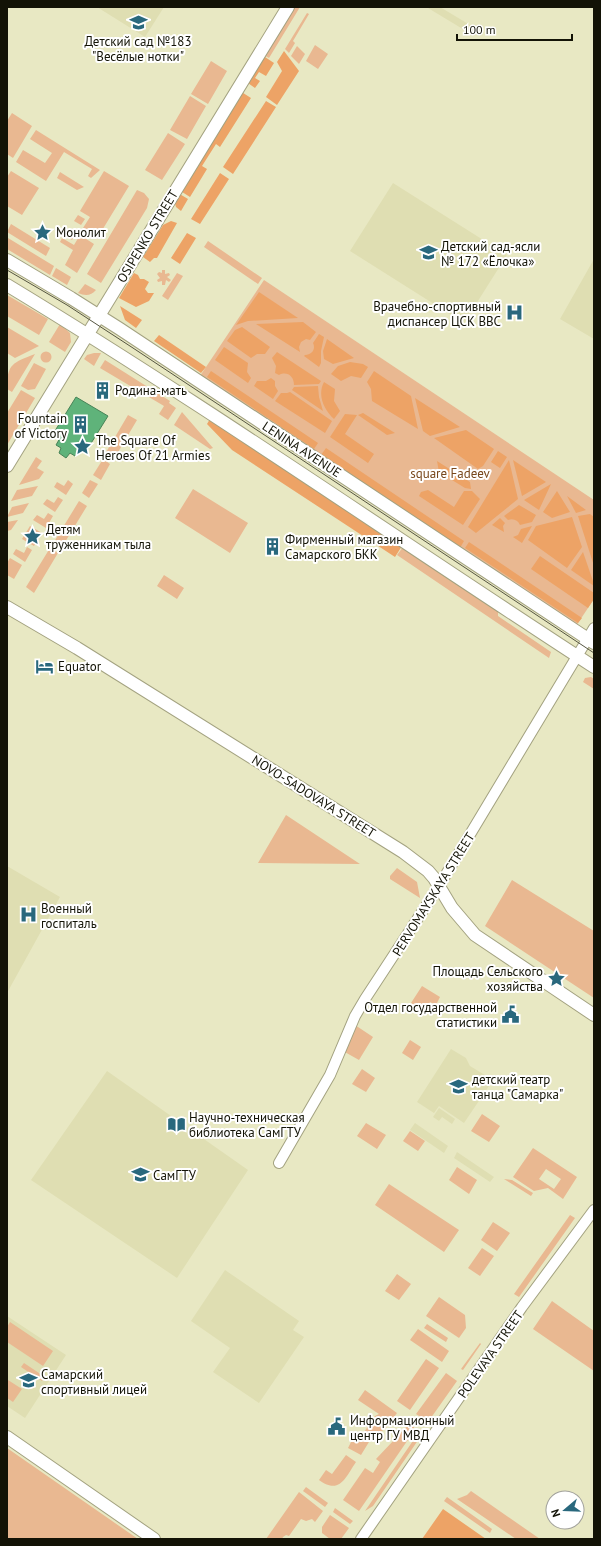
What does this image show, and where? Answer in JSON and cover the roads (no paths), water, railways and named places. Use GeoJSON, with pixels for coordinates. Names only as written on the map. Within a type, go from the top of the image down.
{"type":"FeatureCollection","features":[{"type":"Feature","properties":{"kind":"main road","name":"OSIPENKO STREET"},"geometry":{"type":"LineString","coordinates":[[7,466],[288,7]]}},
{"type":"Feature","properties":{"kind":"main road","name":"LENINA AVENUE"},"geometry":{"type":"LineString","coordinates":[[7,260],[99,316],[592,636]]}},
{"type":"Feature","properties":{"kind":"main road","name":"LENINA AVENUE"},"geometry":{"type":"LineString","coordinates":[[7,285],[197,404],[594,667]]}},
{"type":"Feature","properties":{"kind":"main road","name":"NOVO-SADOVAYA STREET"},"geometry":{"type":"LineString","coordinates":[[7,607],[77,648],[403,852],[428,871],[452,908],[475,935],[594,1015]]}},
{"type":"Feature","properties":{"kind":"main road"},"geometry":{"type":"LineString","coordinates":[[7,1437],[154,1539]]}},
{"type":"Feature","properties":{"kind":"street","name":"PERVOMAYSKAYA STREET"},"geometry":{"type":"LineString","coordinates":[[279,1163],[330,1075],[355,1016],[439,886],[578,656],[592,636]]}},
{"type":"Feature","properties":{"kind":"street","name":"POLEVAYA STREET"},"geometry":{"type":"LineString","coordinates":[[361,1539],[522,1307],[594,1210]]}},
{"type":"Feature","properties":{"kind":"tram line"},"geometry":{"type":"LineString","coordinates":[[7,270],[67,305],[133,348],[594,653]]}},
{"type":"Feature","properties":{"kind":"place","name":"Детский сад №183 \"Весёлые нотки\""},"geometry":{"type":"Point","coordinates":[138,22]}},
{"type":"Feature","properties":{"kind":"place","name":"Монолит"},"geometry":{"type":"Point","coordinates":[43,232]}},
{"type":"Feature","properties":{"kind":"place","name":"Детский сад-ясли № 172 «Ёлочка»"},"geometry":{"type":"Point","coordinates":[428,253]}},
{"type":"Feature","properties":{"kind":"place","name":"Врачебно-спортивный диспансер ЦСК ВВС"},"geometry":{"type":"Point","coordinates":[514,313]}},
{"type":"Feature","properties":{"kind":"place","name":"Родина-мать"},"geometry":{"type":"Point","coordinates":[102,390]}},
{"type":"Feature","properties":{"kind":"place","name":"Fountain of Victory"},"geometry":{"type":"Point","coordinates":[80,425]}},
{"type":"Feature","properties":{"kind":"place","name":"The Square Of Heroes Of 21 Armies"},"geometry":{"type":"Point","coordinates":[83,447]}},
{"type":"Feature","properties":{"kind":"place","name":"Детям труженникам тыла"},"geometry":{"type":"Point","coordinates":[33,536]}},
{"type":"Feature","properties":{"kind":"place","name":"Фирменный магазин Самарского БКК"},"geometry":{"type":"Point","coordinates":[272,546]}},
{"type":"Feature","properties":{"kind":"place","name":"Equator"},"geometry":{"type":"Point","coordinates":[45,666]}},
{"type":"Feature","properties":{"kind":"place","name":"Военный госпиталь"},"geometry":{"type":"Point","coordinates":[28,915]}},
{"type":"Feature","properties":{"kind":"place","name":"Площадь Сельского хозяйства"},"geometry":{"type":"Point","coordinates":[556,978]}},
{"type":"Feature","properties":{"kind":"place","name":"Отдел государственной статистики"},"geometry":{"type":"Point","coordinates":[510,1014]}},
{"type":"Feature","properties":{"kind":"place","name":"детский театр танца \"Самарка\""},"geometry":{"type":"Point","coordinates":[459,1086]}},
{"type":"Feature","properties":{"kind":"place","name":"Научно-техническая библиотека СамГТУ"},"geometry":{"type":"Point","coordinates":[176,1124]}},
{"type":"Feature","properties":{"kind":"place","name":"СамГТУ"},"geometry":{"type":"Point","coordinates":[140,1175]}},
{"type":"Feature","properties":{"kind":"place","name":"Самарский спортивный лицей"},"geometry":{"type":"Point","coordinates":[28,1381]}},
{"type":"Feature","properties":{"kind":"place","name":"Информационный центр ГУ МВД"},"geometry":{"type":"Point","coordinates":[337,1427]}},
{"type":"Feature","properties":{"kind":"park label","name":"square Fadeev"},"geometry":{"type":"Point","coordinates":[450,473]}}]}
